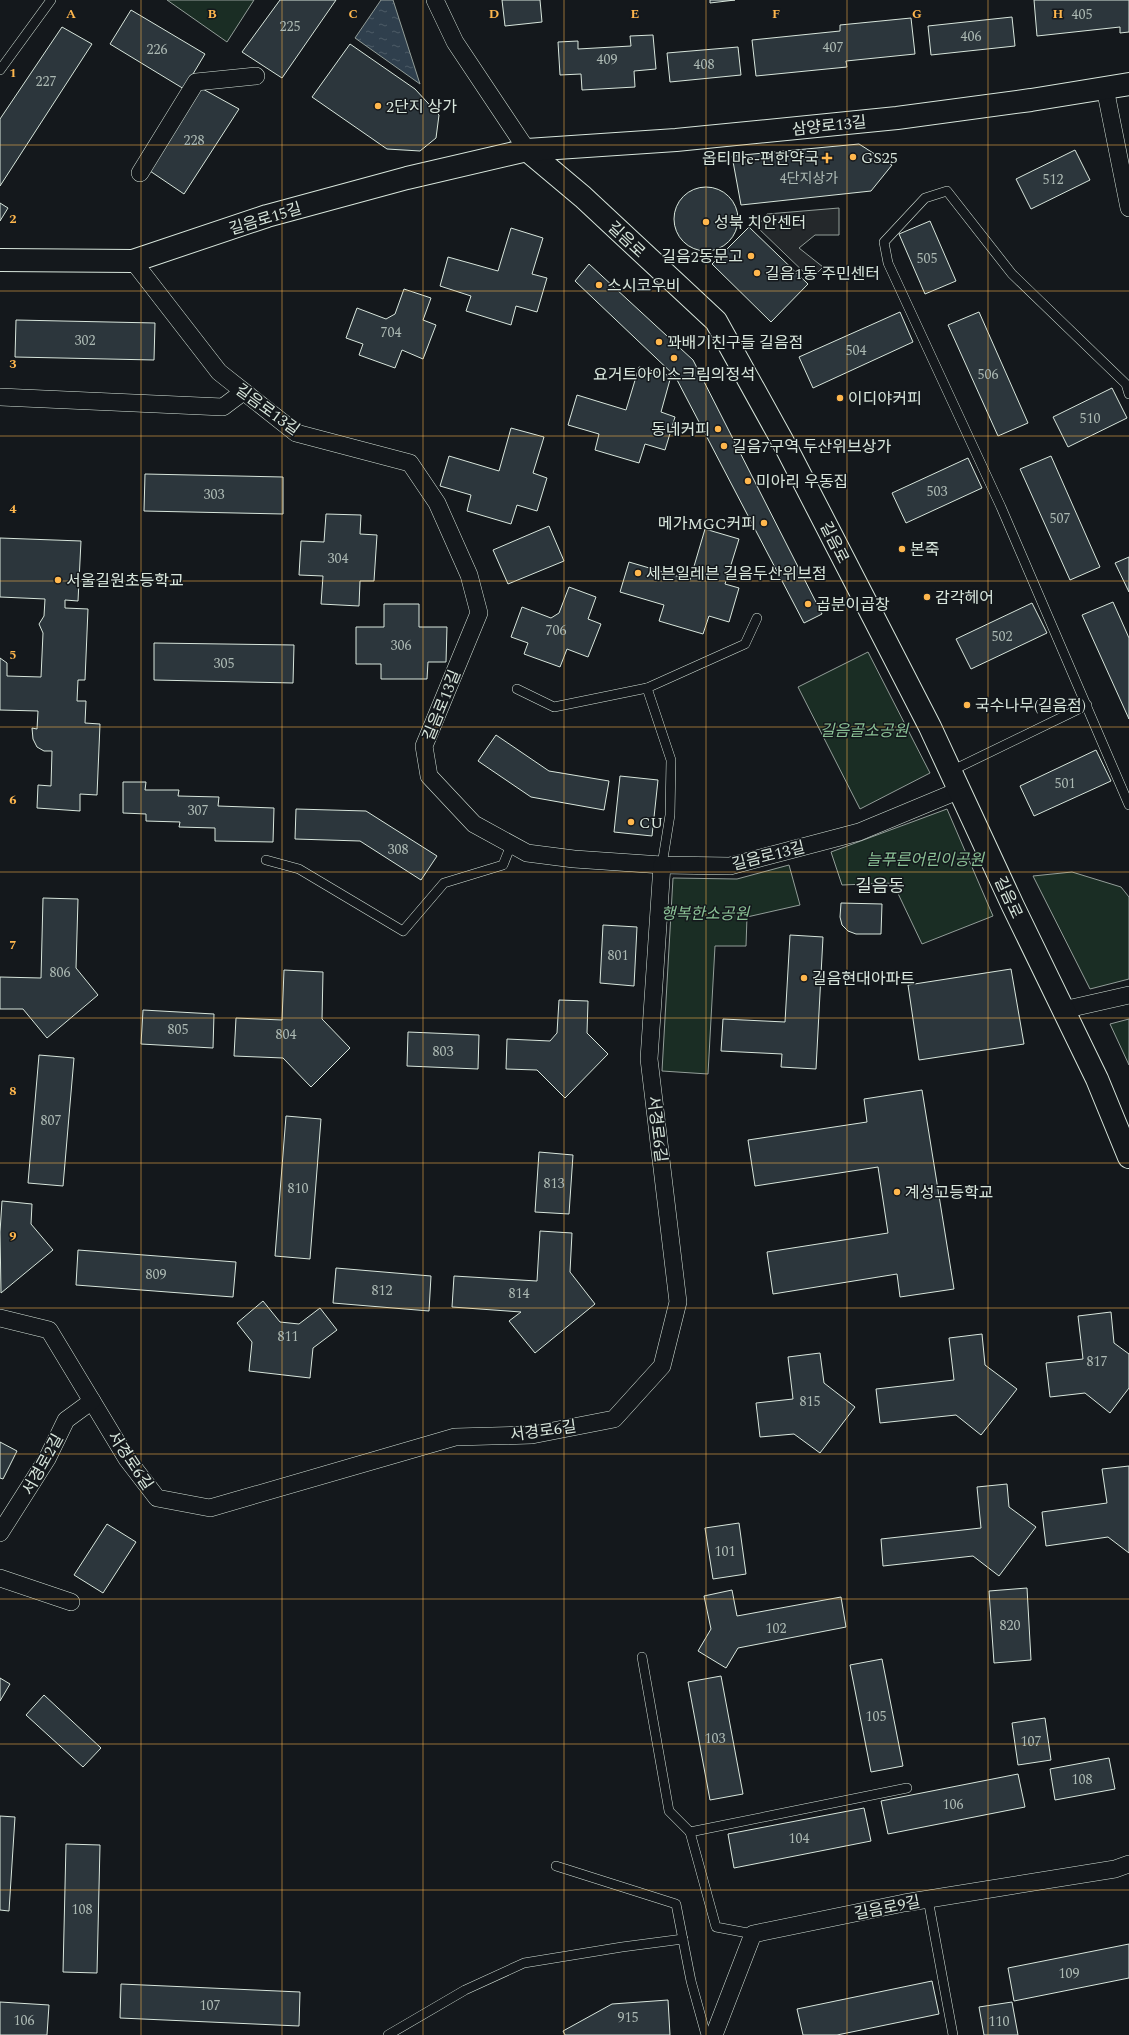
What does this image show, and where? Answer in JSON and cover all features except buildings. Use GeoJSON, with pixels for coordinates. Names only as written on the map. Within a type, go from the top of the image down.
{"type":"FeatureCollection","features":[{"type":"Feature","properties":{"kind":"street","name":"길음로"},"geometry":{"type":"LineString","coordinates":[[435,0],[455,42],[527,150],[583,197],[716,321],[792,458],[930,727],[1013,906],[1097,1079],[1129,1157]]}},
{"type":"Feature","properties":{"kind":"street"},"geometry":{"type":"LineString","coordinates":[[140,173],[196,82],[256,76]]}},
{"type":"Feature","properties":{"kind":"street","name":"삼양로13길"},"geometry":{"type":"LineString","coordinates":[[527,150],[676,140],[897,118],[1031,100],[1129,84]]}},
{"type":"Feature","properties":{"kind":"street"},"geometry":{"type":"LineString","coordinates":[[1105,88],[1129,208]]}},
{"type":"Feature","properties":{"kind":"street","name":"길음로15길"},"geometry":{"type":"LineString","coordinates":[[0,260],[133,261],[267,216],[407,178],[527,150]]}},
{"type":"Feature","properties":{"kind":"street","name":"길음로13길"},"geometry":{"type":"LineString","coordinates":[[133,261],[219,372],[243,392],[296,433],[410,463],[437,503],[469,575],[479,613],[424,746],[429,776],[474,824],[527,853],[574,859],[662,865],[730,866],[859,832],[955,781]]}},
{"type":"Feature","properties":{"kind":"street"},"geometry":{"type":"LineString","coordinates":[[0,397],[223,407],[243,392]]}},
{"type":"Feature","properties":{"kind":"street","name":"서경로6길"},"geometry":{"type":"LineString","coordinates":[[0,1318],[48,1330],[128,1459],[157,1498],[210,1508],[455,1437],[532,1435],[614,1419],[662,1366],[678,1302],[649,1059],[662,865]]}},
{"type":"Feature","properties":{"kind":"street"},"geometry":{"type":"LineString","coordinates":[[1063,1010],[1129,995]]}},
{"type":"Feature","properties":{"kind":"street","name":"서경로2길"},"geometry":{"type":"LineString","coordinates":[[0,1533],[47,1459],[66,1420],[92,1400]]}},
{"type":"Feature","properties":{"kind":"street"},"geometry":{"type":"LineString","coordinates":[[0,1578],[71,1602]]}},
{"type":"Feature","properties":{"kind":"street","name":"길음로9길"},"geometry":{"type":"LineString","coordinates":[[753,1934],[928,1899],[1115,1869],[1129,1864]]}},
{"type":"Feature","properties":{"kind":"street"},"geometry":{"type":"LineString","coordinates":[[714,2035],[753,1934]]}},
{"type":"Feature","properties":{"kind":"lane"},"geometry":{"type":"LineString","coordinates":[[0,70],[51,0]]}},
{"type":"Feature","properties":{"kind":"lane"},"geometry":{"type":"LineString","coordinates":[[1129,394],[1126,384],[1012,274],[947,191],[925,198],[884,242],[888,263],[1001,507],[1129,805]]}},
{"type":"Feature","properties":{"kind":"lane"},"geometry":{"type":"LineString","coordinates":[[517,689],[554,707],[647,688],[746,644],[757,618]]}},
{"type":"Feature","properties":{"kind":"lane"},"geometry":{"type":"LineString","coordinates":[[647,688],[671,760],[670,814],[662,865]]}},
{"type":"Feature","properties":{"kind":"lane"},"geometry":{"type":"LineString","coordinates":[[955,781],[1087,705]]}},
{"type":"Feature","properties":{"kind":"lane"},"geometry":{"type":"LineString","coordinates":[[266,860],[299,868],[403,931],[444,883],[503,865],[511,845]]}},
{"type":"Feature","properties":{"kind":"lane"},"geometry":{"type":"LineString","coordinates":[[642,1657],[669,1811],[690,1832],[716,1927],[753,1934]]}},
{"type":"Feature","properties":{"kind":"lane"},"geometry":{"type":"LineString","coordinates":[[690,1832],[907,1788]]}},
{"type":"Feature","properties":{"kind":"lane"},"geometry":{"type":"LineString","coordinates":[[556,1866],[676,1904],[691,1981],[706,2035]]}},
{"type":"Feature","properties":{"kind":"lane"},"geometry":{"type":"LineString","coordinates":[[928,1899],[953,2035]]}},
{"type":"Feature","properties":{"kind":"lane"},"geometry":{"type":"LineString","coordinates":[[388,2035],[465,1990],[524,1963],[683,1939]]}},
{"type":"Feature","properties":{"kind":"green space"},"geometry":{"type":"Polygon","coordinates":[[[167,0],[254,0],[227,42],[167,0]]]}},
{"type":"Feature","properties":{"kind":"green space","name":"길음골소공원"},"geometry":{"type":"Polygon","coordinates":[[[868,652],[930,773],[860,809],[798,687],[868,652]]]}},
{"type":"Feature","properties":{"kind":"green space","name":"늘푸른어린이공원"},"geometry":{"type":"Polygon","coordinates":[[[947,809],[993,916],[922,944],[893,883],[842,885],[831,852],[947,809]]]}},
{"type":"Feature","properties":{"kind":"green space","name":"행복한소공원"},"geometry":{"type":"Polygon","coordinates":[[[789,865],[800,905],[747,917],[746,946],[715,946],[708,1074],[662,1071],[673,878],[737,879],[789,865]]]}},
{"type":"Feature","properties":{"kind":"green space"},"geometry":{"type":"Polygon","coordinates":[[[1072,872],[1121,887],[1129,897],[1129,979],[1090,989],[1033,876],[1072,872]]]}},
{"type":"Feature","properties":{"kind":"green space"},"geometry":{"type":"Polygon","coordinates":[[[1129,1019],[1129,1065],[1110,1024],[1129,1019]]]}},
{"type":"Feature","properties":{"kind":"shaded area"},"geometry":{"type":"Polygon","coordinates":[[[839,208],[839,235],[815,235],[799,248],[823,267],[811,279],[757,227],[767,214],[839,208]]]}},
{"type":"Feature","properties":{"kind":"water"},"geometry":{"type":"Polygon","coordinates":[[[381,0],[393,0],[420,84],[355,38],[381,0]]]}},
{"type":"Feature","properties":{"kind":"place","name":"2단지 상가"},"geometry":{"type":"Point","coordinates":[378,106]}},
{"type":"Feature","properties":{"kind":"place","name":"GS25"},"geometry":{"type":"Point","coordinates":[853,157]}},
{"type":"Feature","properties":{"kind":"place","name":"옵티마e-편한약국"},"geometry":{"type":"Point","coordinates":[827,158]}},
{"type":"Feature","properties":{"kind":"place","name":"성북 치안센터"},"geometry":{"type":"Point","coordinates":[706,222]}},
{"type":"Feature","properties":{"kind":"place","name":"길음2동문고"},"geometry":{"type":"Point","coordinates":[751,256]}},
{"type":"Feature","properties":{"kind":"place","name":"길음1동 주민센터"},"geometry":{"type":"Point","coordinates":[757,273]}},
{"type":"Feature","properties":{"kind":"place","name":"스시코우비"},"geometry":{"type":"Point","coordinates":[599,285]}},
{"type":"Feature","properties":{"kind":"place","name":"꽈배기친구들 길음점"},"geometry":{"type":"Point","coordinates":[659,342]}},
{"type":"Feature","properties":{"kind":"place","name":"요거트아이스크림의정석"},"geometry":{"type":"Point","coordinates":[674,358]}},
{"type":"Feature","properties":{"kind":"place","name":"이디야커피"},"geometry":{"type":"Point","coordinates":[840,398]}},
{"type":"Feature","properties":{"kind":"place","name":"동네커피"},"geometry":{"type":"Point","coordinates":[718,429]}},
{"type":"Feature","properties":{"kind":"place","name":"길음7구역 두산위브상가"},"geometry":{"type":"Point","coordinates":[724,446]}},
{"type":"Feature","properties":{"kind":"place","name":"미아리 우동집"},"geometry":{"type":"Point","coordinates":[748,481]}},
{"type":"Feature","properties":{"kind":"place","name":"메가MGC커피"},"geometry":{"type":"Point","coordinates":[764,523]}},
{"type":"Feature","properties":{"kind":"place","name":"본죽"},"geometry":{"type":"Point","coordinates":[902,549]}},
{"type":"Feature","properties":{"kind":"place","name":"세븐일레븐 길음두산위브점"},"geometry":{"type":"Point","coordinates":[638,573]}},
{"type":"Feature","properties":{"kind":"place","name":"서울길원초등학교"},"geometry":{"type":"Point","coordinates":[58,580]}},
{"type":"Feature","properties":{"kind":"place","name":"감각헤어"},"geometry":{"type":"Point","coordinates":[927,597]}},
{"type":"Feature","properties":{"kind":"place","name":"곱분이곱창"},"geometry":{"type":"Point","coordinates":[808,604]}},
{"type":"Feature","properties":{"kind":"place","name":"국수나무(길음점)"},"geometry":{"type":"Point","coordinates":[967,705]}},
{"type":"Feature","properties":{"kind":"place","name":"CU"},"geometry":{"type":"Point","coordinates":[631,822]}},
{"type":"Feature","properties":{"kind":"place","name":"길음현대아파트"},"geometry":{"type":"Point","coordinates":[804,978]}},
{"type":"Feature","properties":{"kind":"place","name":"계성고등학교"},"geometry":{"type":"Point","coordinates":[897,1192]}},
{"type":"Feature","properties":{"kind":"district","name":"길음동"},"geometry":{"type":"Point","coordinates":[880,886]}}]}
